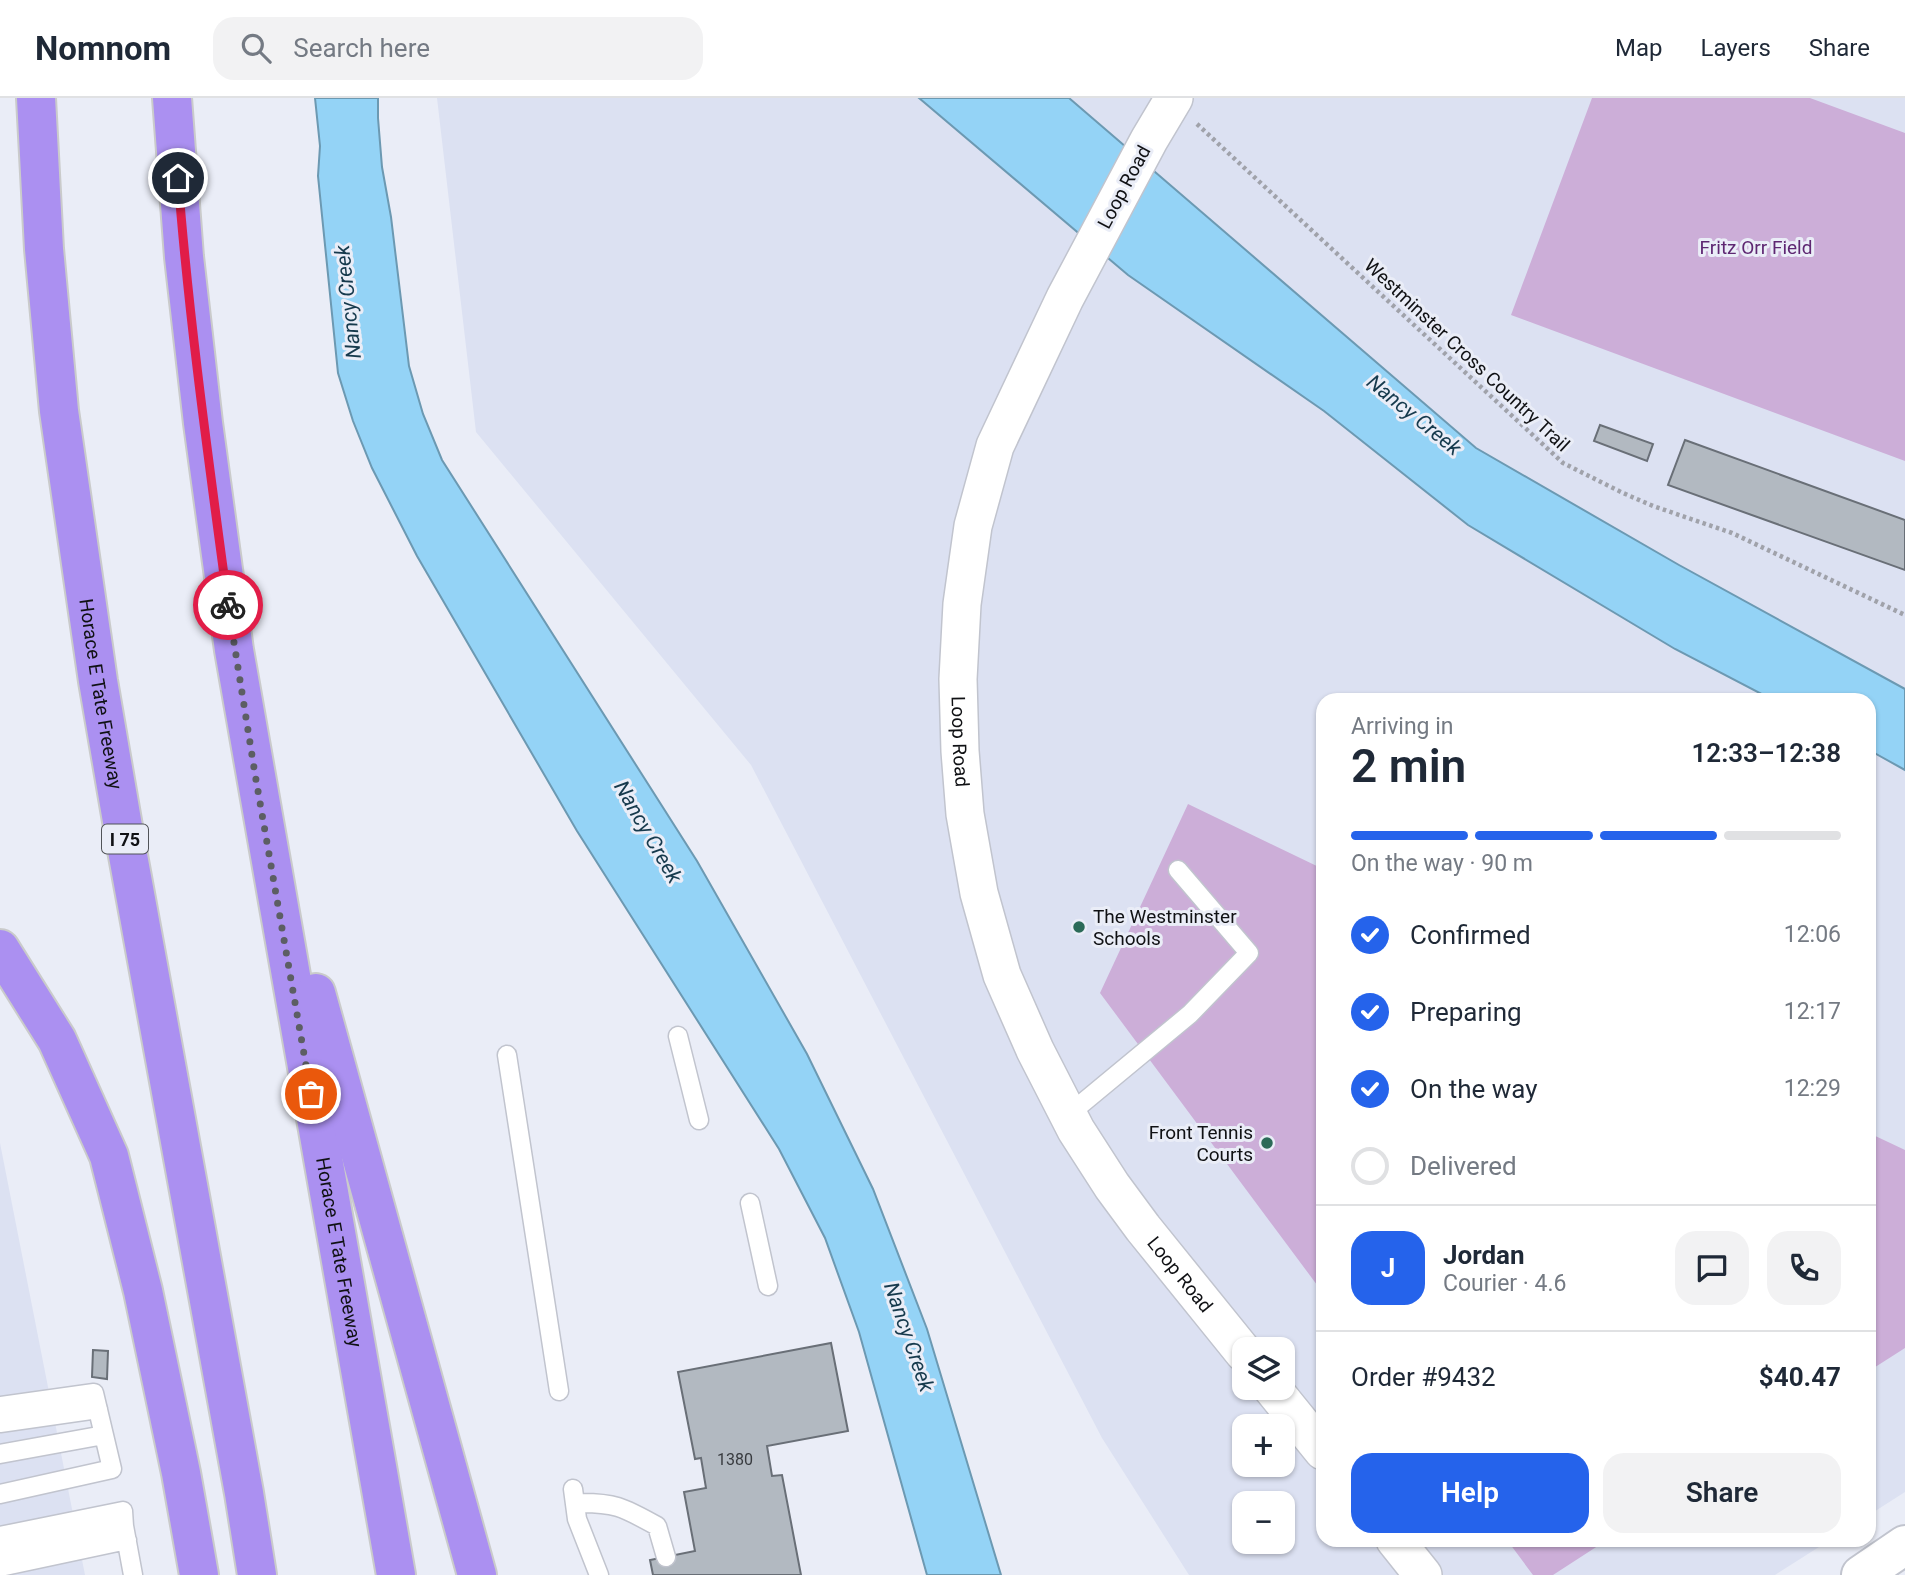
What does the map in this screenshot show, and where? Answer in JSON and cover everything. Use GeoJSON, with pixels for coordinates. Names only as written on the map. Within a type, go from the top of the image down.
{"type":"FeatureCollection","features":[{"type":"Feature","properties":{"kind":"highway","name":"Horace E Tate Freeway"},"geometry":{"type":"LineString","coordinates":[[36,98],[44,249],[60,411],[98,681],[257,1575]]}},
{"type":"Feature","properties":{"kind":"highway","name":"Horace E Tate Freeway"},"geometry":{"type":"LineString","coordinates":[[172,98],[184,257],[203,423],[234,650],[396,1575]]}},
{"type":"Feature","properties":{"kind":"highway"},"geometry":{"type":"LineString","coordinates":[[255,774],[477,1575]]}},
{"type":"Feature","properties":{"kind":"highway"},"geometry":{"type":"LineString","coordinates":[[0,949],[57,1040],[109,1156],[143,1291],[199,1575]]}},
{"type":"Feature","properties":{"kind":"street","name":"Loop Road"},"geometry":{"type":"LineString","coordinates":[[1173,99],[1065,298],[995,446],[973,526],[962,604],[958,680],[960,751],[965,814],[979,892],[1002,975],[1035,1050],[1068,1115],[1105,1175],[1135,1217],[1232,1338]]}},
{"type":"Feature","properties":{"kind":"street"},"geometry":{"type":"LineString","coordinates":[[1282,1400],[1316,1442]]}},
{"type":"Feature","properties":{"kind":"street"},"geometry":{"type":"LineString","coordinates":[[1861,1575],[1905,1545]]}},
{"type":"Feature","properties":{"kind":"street"},"geometry":{"type":"LineString","coordinates":[[1401,1547],[1423,1575]]}},
{"type":"Feature","properties":{"kind":"lane"},"geometry":{"type":"LineString","coordinates":[[1068,1115],[1190,1014],[1249,953],[1178,870]]}},
{"type":"Feature","properties":{"kind":"lane"},"geometry":{"type":"LineString","coordinates":[[678,1036],[699,1120]]}},
{"type":"Feature","properties":{"kind":"lane"},"geometry":{"type":"LineString","coordinates":[[507,1055],[559,1391]]}},
{"type":"Feature","properties":{"kind":"lane"},"geometry":{"type":"LineString","coordinates":[[750,1203],[768,1286]]}},
{"type":"Feature","properties":{"kind":"lane"},"geometry":{"type":"LineString","coordinates":[[0,1405],[94,1393],[113,1469],[0,1494]]}},
{"type":"Feature","properties":{"kind":"lane"},"geometry":{"type":"LineString","coordinates":[[0,1423],[102,1423]]}},
{"type":"Feature","properties":{"kind":"lane"},"geometry":{"type":"LineString","coordinates":[[0,1441],[102,1423]]}},
{"type":"Feature","properties":{"kind":"lane"},"geometry":{"type":"LineString","coordinates":[[0,1454],[102,1423]]}},
{"type":"Feature","properties":{"kind":"lane"},"geometry":{"type":"LineString","coordinates":[[599,1575],[577,1519],[574,1496],[624,1507],[657,1526],[666,1557]]}},
{"type":"Feature","properties":{"kind":"lane"},"geometry":{"type":"LineString","coordinates":[[0,1536],[123,1510],[133,1575]]}},
{"type":"Feature","properties":{"kind":"lane"},"geometry":{"type":"LineString","coordinates":[[0,1551],[125,1533]]}},
{"type":"Feature","properties":{"kind":"lane"},"geometry":{"type":"LineString","coordinates":[[0,1567],[125,1533]]}},
{"type":"Feature","properties":{"kind":"path","name":"Westminster Cross Country Trail"},"geometry":{"type":"LineString","coordinates":[[1173,99],[1563,463],[1653,506],[1732,533],[1905,615]]}},
{"type":"Feature","properties":{"kind":"shaded area","name":"The Westminster Schools"},"geometry":{"type":"Polygon","coordinates":[[[437,98],[1905,98],[1905,1492],[1876,1511],[1876,693],[1316,693],[1316,1547],[1819,1547],[1775,1575],[1189,1575],[1102,1438],[751,765],[476,432],[437,98]]]}},
{"type":"Feature","properties":{"kind":"shaded area"},"geometry":{"type":"Polygon","coordinates":[[[0,1143],[85,1575],[0,1575],[0,1143]]]}},
{"type":"Feature","properties":{"kind":"green space","name":"Fritz Orr Field"},"geometry":{"type":"Polygon","coordinates":[[[1592,98],[1810,98],[1905,133],[1905,461],[1511,315],[1592,98]]]}},
{"type":"Feature","properties":{"kind":"green space","name":"Front Tennis Courts"},"geometry":{"type":"Polygon","coordinates":[[[1188,804],[1316,866],[1316,1284],[1100,993],[1188,804]]]}},
{"type":"Feature","properties":{"kind":"green space"},"geometry":{"type":"Polygon","coordinates":[[[1876,1136],[1905,1150],[1905,1348],[1876,1367],[1876,1136]]]}},
{"type":"Feature","properties":{"kind":"green space"},"geometry":{"type":"Polygon","coordinates":[[[1512,1547],[1596,1547],[1553,1575],[1533,1575],[1512,1547]]]}},
{"type":"Feature","properties":{"kind":"water","name":"Nancy Creek"},"geometry":{"type":"Polygon","coordinates":[[[315,98],[378,98],[382,167],[391,217],[409,366],[423,414],[442,460],[697,861],[807,1054],[873,1189],[927,1329],[1001,1575],[927,1575],[859,1332],[825,1238],[779,1149],[577,831],[417,556],[372,468],[338,373],[318,176],[320,146],[315,98]]]}},
{"type":"Feature","properties":{"kind":"water","name":"Nancy Creek"},"geometry":{"type":"Polygon","coordinates":[[[919,98],[1069,98],[1476,448],[1679,565],[1905,689],[1905,770],[1876,754],[1876,693],[1760,693],[1675,649],[1468,525],[1324,411],[1128,275],[919,98]]]}},
{"type":"Feature","properties":{"kind":"building"},"geometry":{"type":"Polygon","coordinates":[[[1600,425],[1653,444],[1647,461],[1594,441],[1600,425]]]}},
{"type":"Feature","properties":{"kind":"building"},"geometry":{"type":"Polygon","coordinates":[[[1685,440],[1905,520],[1905,570],[1668,485],[1685,440]]]}},
{"type":"Feature","properties":{"kind":"building"},"geometry":{"type":"Polygon","coordinates":[[[831,1343],[848,1431],[767,1446],[772,1476],[782,1475],[801,1575],[653,1575],[650,1560],[695,1551],[684,1492],[706,1488],[701,1458],[695,1459],[678,1372],[831,1343]]]}},
{"type":"Feature","properties":{"kind":"building"},"geometry":{"type":"Polygon","coordinates":[[[93,1350],[108,1351],[107,1379],[92,1377],[93,1350]]]}},
{"type":"Feature","properties":{"kind":"way so far"},"geometry":{"type":"LineString","coordinates":[[228,605],[311,1094]]}},
{"type":"Feature","properties":{"kind":"place","name":"The Westminster Schools"},"geometry":{"type":"Point","coordinates":[1079,927]}},
{"type":"Feature","properties":{"kind":"place","name":"Front Tennis Courts"},"geometry":{"type":"Point","coordinates":[1267,1143]}},
{"type":"Feature","properties":{"kind":"route"},"geometry":{"type":"LineString","coordinates":[[178,178],[203,423],[228,605]]}}]}
